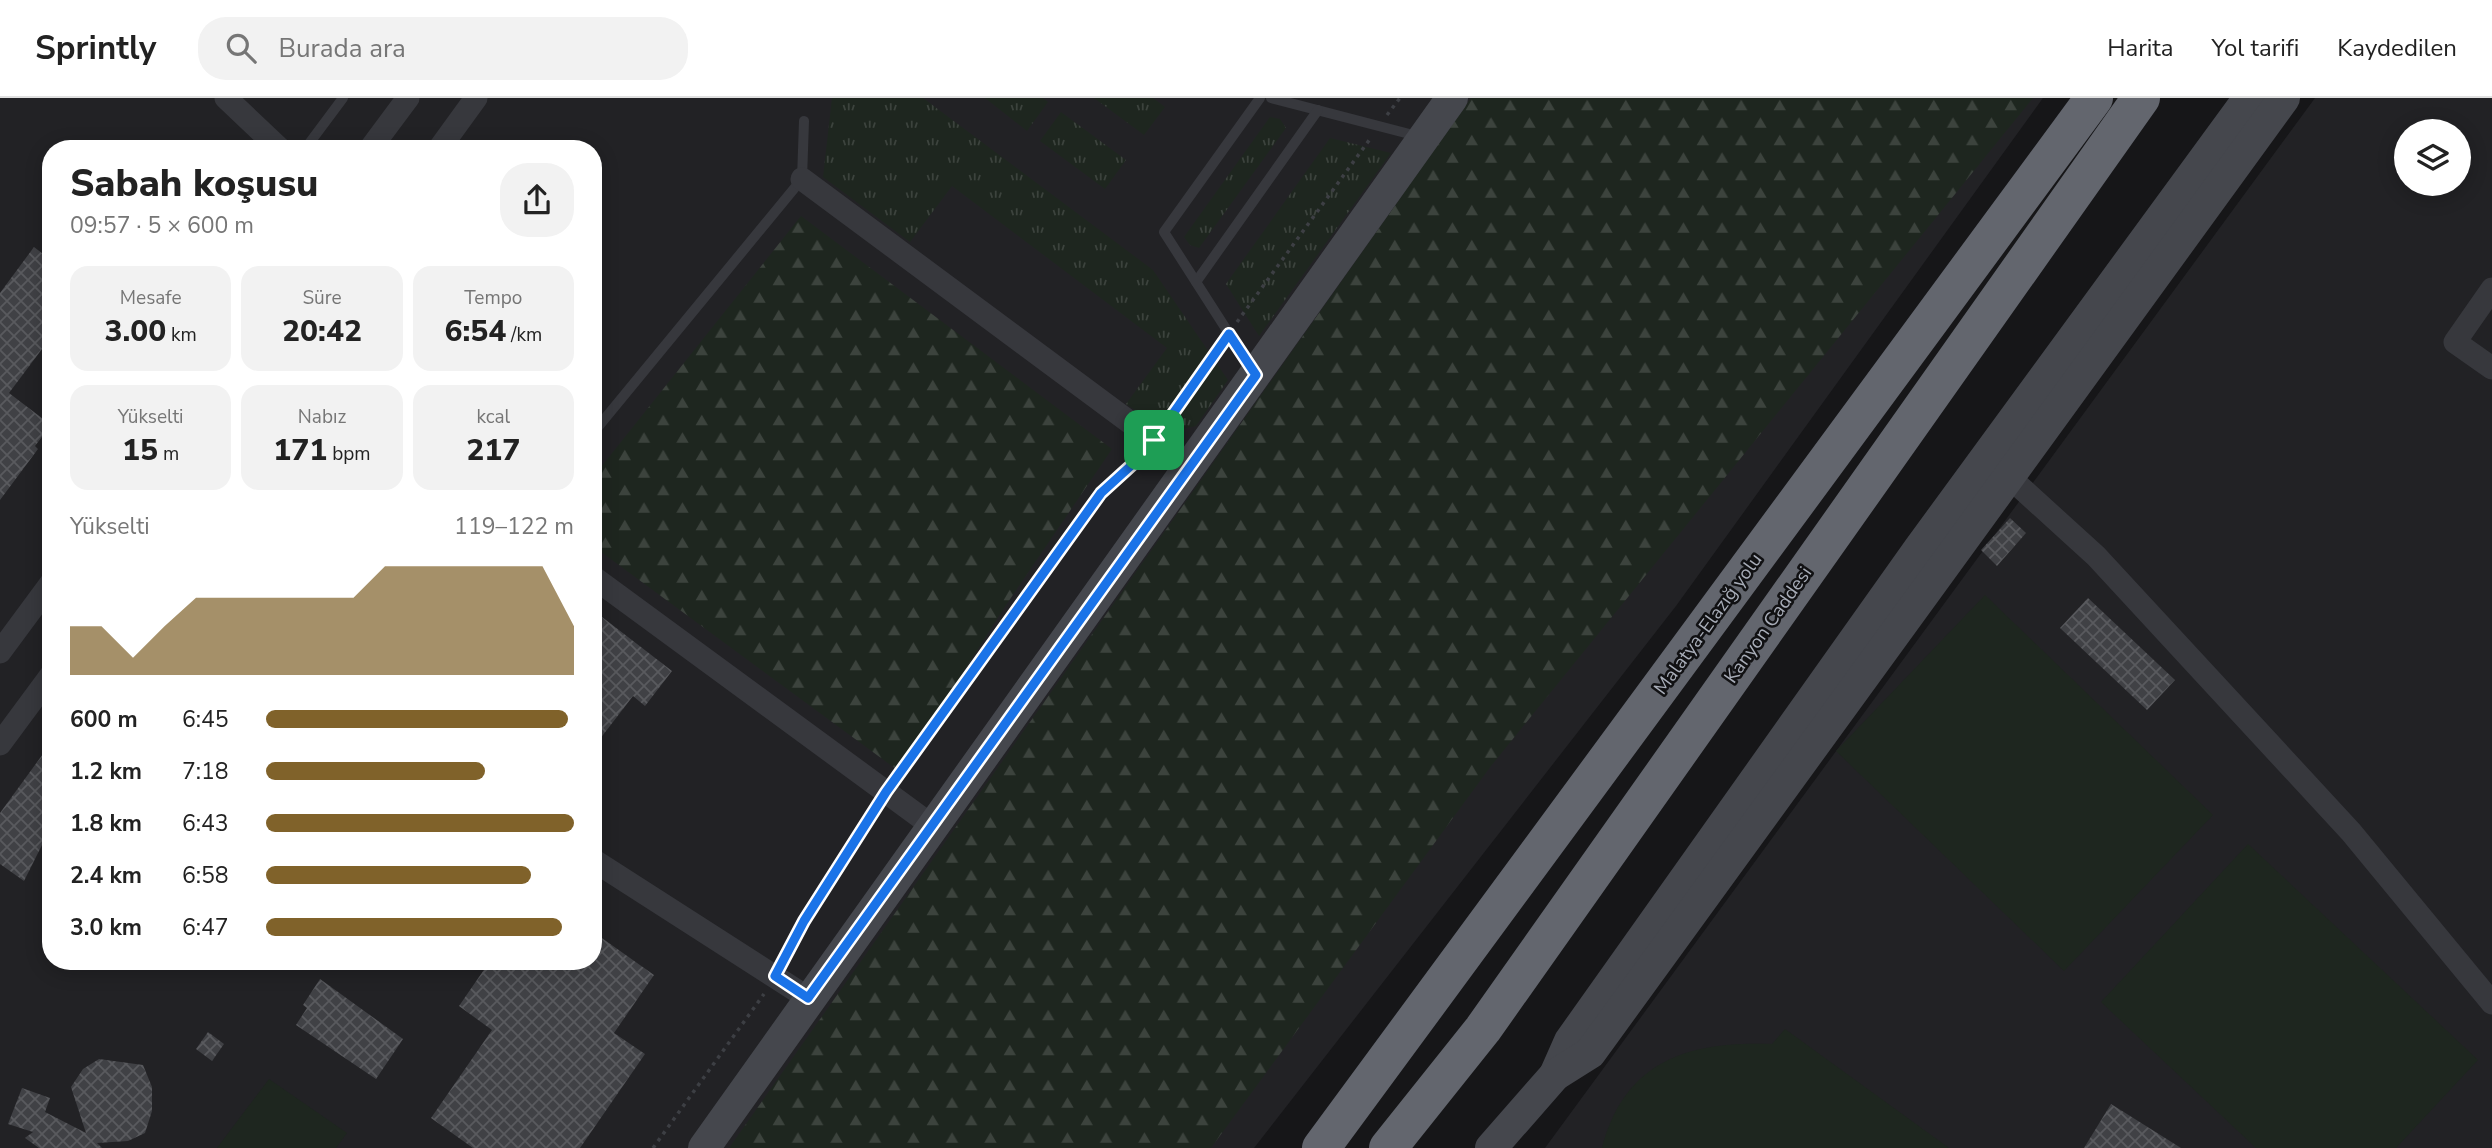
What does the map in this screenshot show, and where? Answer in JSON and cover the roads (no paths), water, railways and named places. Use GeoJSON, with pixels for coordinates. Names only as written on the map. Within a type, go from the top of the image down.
{"type":"FeatureCollection","features":[{"type":"Feature","properties":{"kind":"highway","name":"Malatya-Elazığ yolu"},"geometry":{"type":"LineString","coordinates":[[1321,1148],[2094,98]]}},
{"type":"Feature","properties":{"kind":"highway","name":"Kanyon Caddesi"},"geometry":{"type":"LineString","coordinates":[[1388,1148],[1478,1035],[2141,98]]}},
{"type":"Feature","properties":{"kind":"highway"},"geometry":{"type":"LineString","coordinates":[[1400,1148],[1478,1035]]}},
{"type":"Feature","properties":{"kind":"street"},"geometry":{"type":"LineString","coordinates":[[226,98],[270,140]]}},
{"type":"Feature","properties":{"kind":"street"},"geometry":{"type":"LineString","coordinates":[[377,140],[408,98]]}},
{"type":"Feature","properties":{"kind":"street"},"geometry":{"type":"LineString","coordinates":[[446,140],[476,98]]}},
{"type":"Feature","properties":{"kind":"street"},"geometry":{"type":"LineString","coordinates":[[704,1148],[931,825],[1452,98]]}},
{"type":"Feature","properties":{"kind":"street"},"geometry":{"type":"LineString","coordinates":[[1555,1075],[1570,1041],[1919,549],[2249,98]]}},
{"type":"Feature","properties":{"kind":"street"},"geometry":{"type":"LineString","coordinates":[[1491,1148],[1555,1075],[1590,1053],[2284,98]]}},
{"type":"Feature","properties":{"kind":"street"},"geometry":{"type":"LineString","coordinates":[[802,179],[1190,467]]}},
{"type":"Feature","properties":{"kind":"street"},"geometry":{"type":"LineString","coordinates":[[2492,289],[2455,342],[2492,368]]}},
{"type":"Feature","properties":{"kind":"street"},"geometry":{"type":"LineString","coordinates":[[2008,476],[2096,556],[2342,822],[2492,1003]]}},
{"type":"Feature","properties":{"kind":"street"},"geometry":{"type":"LineString","coordinates":[[602,584],[931,825]]}},
{"type":"Feature","properties":{"kind":"street"},"geometry":{"type":"LineString","coordinates":[[0,652],[42,595]]}},
{"type":"Feature","properties":{"kind":"street"},"geometry":{"type":"LineString","coordinates":[[0,744],[42,687]]}},
{"type":"Feature","properties":{"kind":"street"},"geometry":{"type":"LineString","coordinates":[[602,866],[808,998]]}},
{"type":"Feature","properties":{"kind":"lane"},"geometry":{"type":"LineString","coordinates":[[312,140],[343,98]]}},
{"type":"Feature","properties":{"kind":"lane"},"geometry":{"type":"LineString","coordinates":[[1256,375],[1164,232],[1260,98]]}},
{"type":"Feature","properties":{"kind":"lane"},"geometry":{"type":"LineString","coordinates":[[1271,98],[1424,138]]}},
{"type":"Feature","properties":{"kind":"lane"},"geometry":{"type":"LineString","coordinates":[[1196,282],[1318,110]]}},
{"type":"Feature","properties":{"kind":"lane"},"geometry":{"type":"LineString","coordinates":[[602,422],[802,179],[804,121]]}}]}
